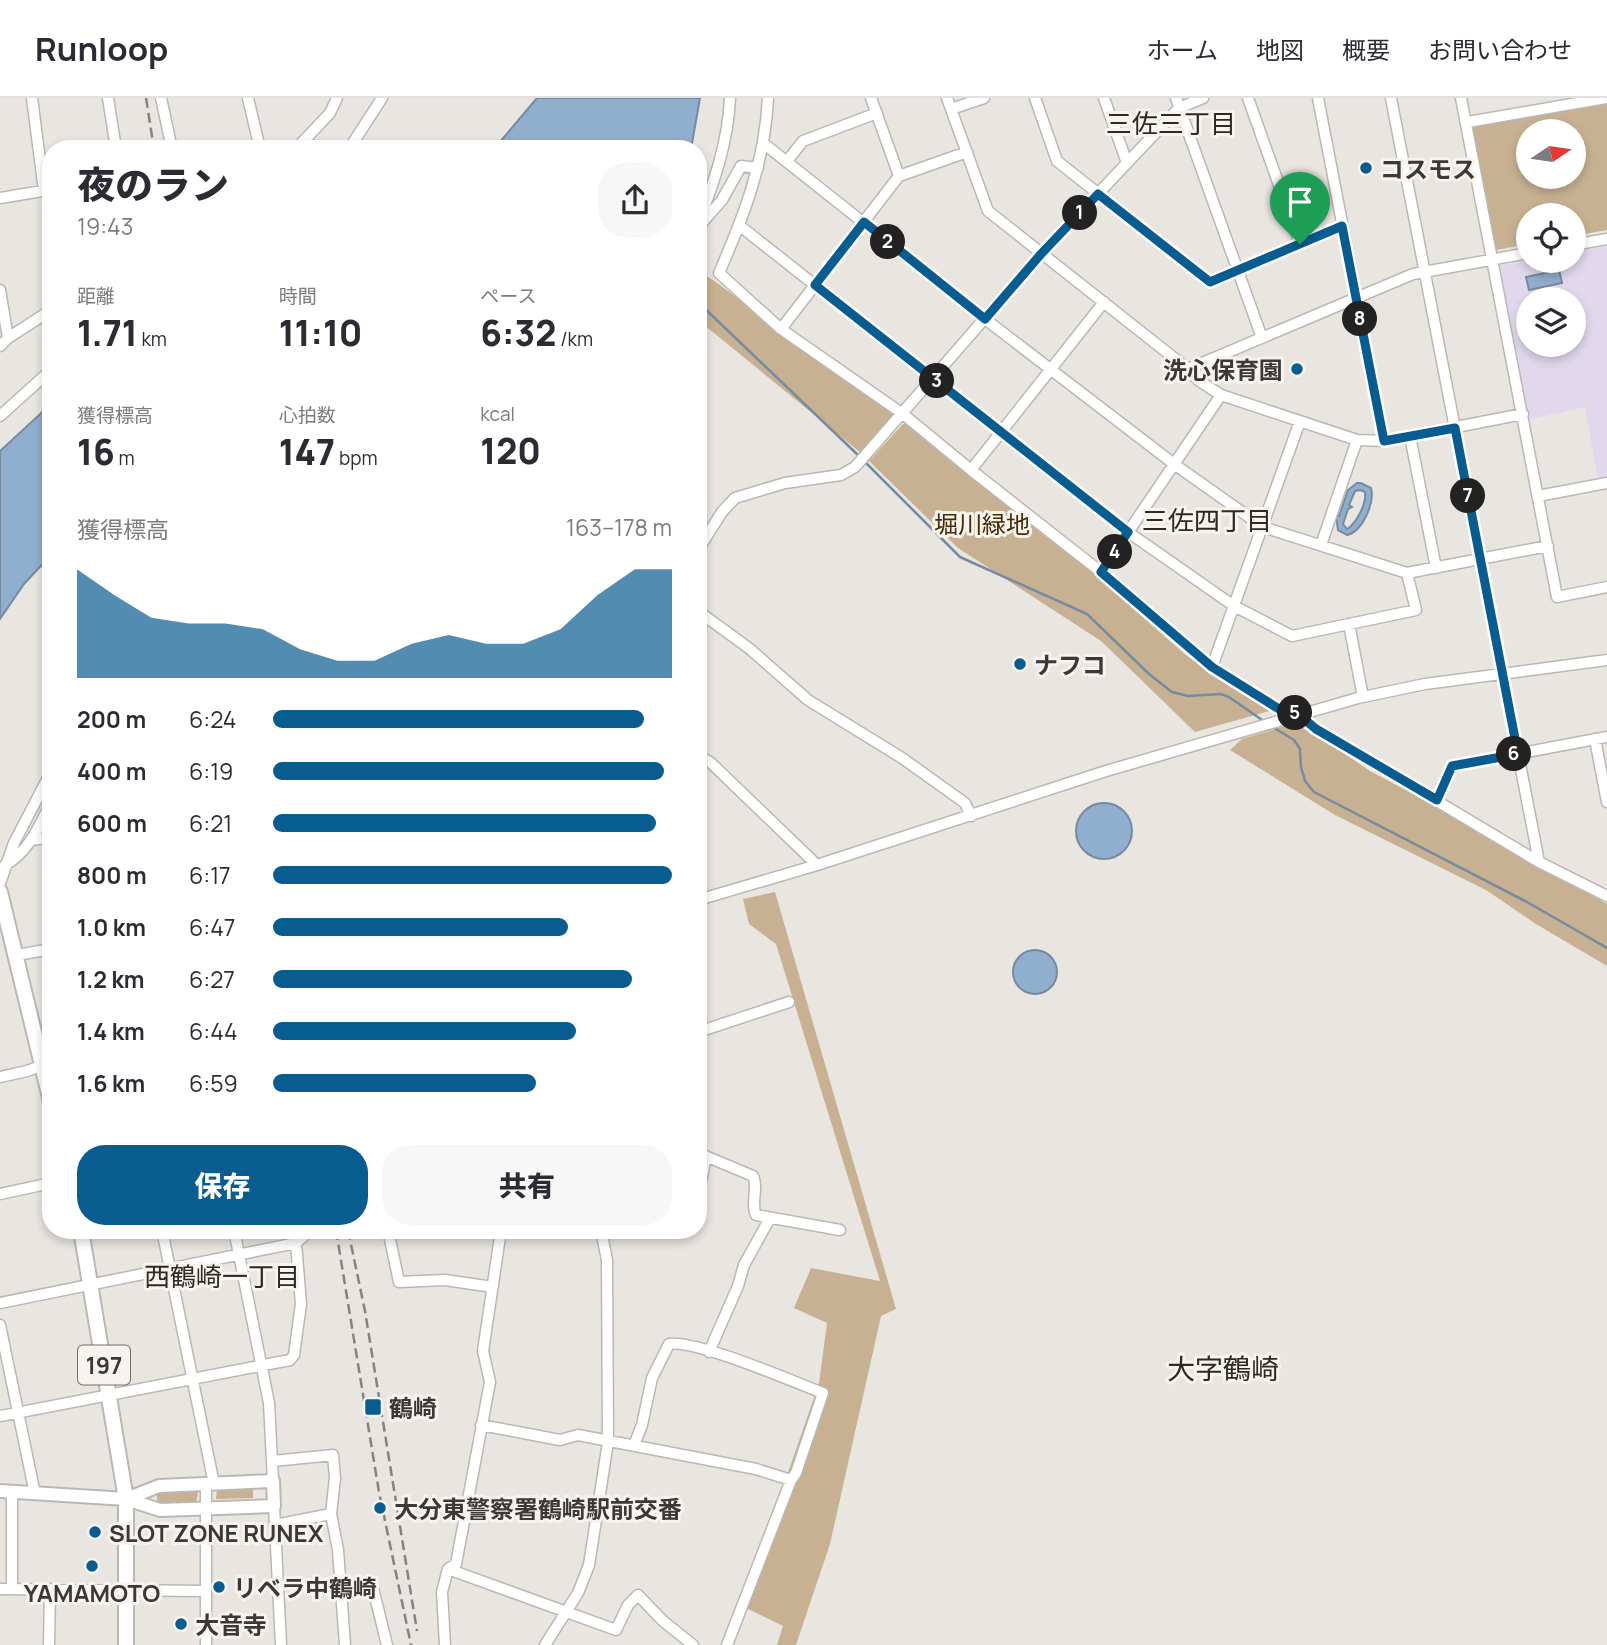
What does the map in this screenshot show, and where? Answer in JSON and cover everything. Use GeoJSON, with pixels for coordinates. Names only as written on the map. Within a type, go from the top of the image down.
{"type":"FeatureCollection","features":[{"type":"Feature","properties":{"kind":"highway"},"geometry":{"type":"LineString","coordinates":[[0,891],[42,1048]]}},
{"type":"Feature","properties":{"kind":"highway","name":"197"},"geometry":{"type":"LineString","coordinates":[[83,1239],[126,1499],[127,1645]]}},
{"type":"Feature","properties":{"kind":"main road"},"geometry":{"type":"LineString","coordinates":[[6,1492],[126,1499],[160,1510],[274,1506],[272,1481],[159,1486],[126,1499]]}},
{"type":"Feature","properties":{"kind":"street"},"geometry":{"type":"LineString","coordinates":[[32,98],[42,156]]}},
{"type":"Feature","properties":{"kind":"street"},"geometry":{"type":"LineString","coordinates":[[108,98],[115,140]]}},
{"type":"Feature","properties":{"kind":"street"},"geometry":{"type":"LineString","coordinates":[[161,98],[170,140]]}},
{"type":"Feature","properties":{"kind":"street"},"geometry":{"type":"LineString","coordinates":[[248,98],[258,140]]}},
{"type":"Feature","properties":{"kind":"street"},"geometry":{"type":"LineString","coordinates":[[327,98],[330,113]]}},
{"type":"Feature","properties":{"kind":"street"},"geometry":{"type":"LineString","coordinates":[[304,140],[330,113],[337,98]]}},
{"type":"Feature","properties":{"kind":"street"},"geometry":{"type":"LineString","coordinates":[[355,140],[382,98]]}},
{"type":"Feature","properties":{"kind":"street"},"geometry":{"type":"LineString","coordinates":[[707,201],[726,139],[730,98]]}},
{"type":"Feature","properties":{"kind":"street"},"geometry":{"type":"LineString","coordinates":[[768,98],[758,168],[740,226],[719,273],[782,329],[904,414],[1101,572],[1212,667],[1279,709],[1298,714],[1316,729],[1539,862],[1607,896]]}},
{"type":"Feature","properties":{"kind":"street"},"geometry":{"type":"LineString","coordinates":[[871,98],[899,176]]}},
{"type":"Feature","properties":{"kind":"street"},"geometry":{"type":"LineString","coordinates":[[947,98],[988,211],[1188,369],[1198,380],[1221,395],[1357,440],[1384,441],[1523,414]]}},
{"type":"Feature","properties":{"kind":"street"},"geometry":{"type":"LineString","coordinates":[[951,109],[984,98]]}},
{"type":"Feature","properties":{"kind":"street"},"geometry":{"type":"LineString","coordinates":[[1035,98],[1057,161],[1210,282],[1342,226]]}},
{"type":"Feature","properties":{"kind":"street"},"geometry":{"type":"LineString","coordinates":[[1104,98],[1127,163]]}},
{"type":"Feature","properties":{"kind":"street"},"geometry":{"type":"LineString","coordinates":[[707,536],[722,512],[735,498],[785,483],[841,475],[855,467],[1041,254],[1127,163],[1178,103],[1203,98]]}},
{"type":"Feature","properties":{"kind":"street"},"geometry":{"type":"LineString","coordinates":[[1248,98],[1300,244]]}},
{"type":"Feature","properties":{"kind":"street"},"geometry":{"type":"LineString","coordinates":[[1318,98],[1384,441]]}},
{"type":"Feature","properties":{"kind":"street"},"geometry":{"type":"LineString","coordinates":[[1391,98],[1539,862]]}},
{"type":"Feature","properties":{"kind":"street"},"geometry":{"type":"LineString","coordinates":[[1461,98],[1468,122],[1557,597],[1607,587]]}},
{"type":"Feature","properties":{"kind":"street"},"geometry":{"type":"LineString","coordinates":[[1539,98],[1543,109]]}},
{"type":"Feature","properties":{"kind":"street"},"geometry":{"type":"LineString","coordinates":[[1468,122],[1605,98]]}},
{"type":"Feature","properties":{"kind":"street"},"geometry":{"type":"LineString","coordinates":[[1178,103],[1262,338]]}},
{"type":"Feature","properties":{"kind":"street"},"geometry":{"type":"LineString","coordinates":[[787,161],[803,141],[877,113]]}},
{"type":"Feature","properties":{"kind":"street"},"geometry":{"type":"LineString","coordinates":[[763,143],[985,319],[1174,464],[1262,527],[1407,573],[1548,547]]}},
{"type":"Feature","properties":{"kind":"street"},"geometry":{"type":"LineString","coordinates":[[782,329],[899,176],[967,152]]}},
{"type":"Feature","properties":{"kind":"street"},"geometry":{"type":"LineString","coordinates":[[707,216],[722,200],[740,166],[758,168]]}},
{"type":"Feature","properties":{"kind":"street"},"geometry":{"type":"LineString","coordinates":[[0,198],[42,191]]}},
{"type":"Feature","properties":{"kind":"street"},"geometry":{"type":"LineString","coordinates":[[740,226],[1128,532],[1234,606],[1292,636],[1416,610],[1407,573]]}},
{"type":"Feature","properties":{"kind":"street"},"geometry":{"type":"LineString","coordinates":[[1586,243],[1607,239]]}},
{"type":"Feature","properties":{"kind":"street"},"geometry":{"type":"LineString","coordinates":[[1188,369],[1413,274],[1516,255]]}},
{"type":"Feature","properties":{"kind":"street"},"geometry":{"type":"LineString","coordinates":[[0,290],[8,338]]}},
{"type":"Feature","properties":{"kind":"street"},"geometry":{"type":"LineString","coordinates":[[971,470],[1104,302]]}},
{"type":"Feature","properties":{"kind":"street"},"geometry":{"type":"LineString","coordinates":[[0,346],[42,316]]}},
{"type":"Feature","properties":{"kind":"street"},"geometry":{"type":"LineString","coordinates":[[0,416],[42,378]]}},
{"type":"Feature","properties":{"kind":"street"},"geometry":{"type":"LineString","coordinates":[[1101,572],[1221,395]]}},
{"type":"Feature","properties":{"kind":"street"},"geometry":{"type":"LineString","coordinates":[[1212,667],[1300,421]]}},
{"type":"Feature","properties":{"kind":"street"},"geometry":{"type":"LineString","coordinates":[[1410,436],[1436,568]]}},
{"type":"Feature","properties":{"kind":"street"},"geometry":{"type":"LineString","coordinates":[[1321,545],[1357,440]]}},
{"type":"Feature","properties":{"kind":"street"},"geometry":{"type":"LineString","coordinates":[[1538,496],[1607,483]]}},
{"type":"Feature","properties":{"kind":"street"},"geometry":{"type":"LineString","coordinates":[[707,618],[750,649],[808,700],[902,758],[965,803],[971,816]]}},
{"type":"Feature","properties":{"kind":"street"},"geometry":{"type":"LineString","coordinates":[[1349,624],[1363,697]]}},
{"type":"Feature","properties":{"kind":"street"},"geometry":{"type":"LineString","coordinates":[[707,897],[971,816],[1031,794],[1298,714],[1425,684],[1607,660]]}},
{"type":"Feature","properties":{"kind":"street"},"geometry":{"type":"LineString","coordinates":[[1437,800],[1452,766],[1607,737]]}},
{"type":"Feature","properties":{"kind":"street"},"geometry":{"type":"LineString","coordinates":[[1595,739],[1607,802]]}},
{"type":"Feature","properties":{"kind":"street"},"geometry":{"type":"LineString","coordinates":[[707,760],[817,865]]}},
{"type":"Feature","properties":{"kind":"street"},"geometry":{"type":"LineString","coordinates":[[0,883],[23,823],[42,788]]}},
{"type":"Feature","properties":{"kind":"street"},"geometry":{"type":"LineString","coordinates":[[5,865],[14,860],[32,841],[42,821]]}},
{"type":"Feature","properties":{"kind":"street"},"geometry":{"type":"LineString","coordinates":[[32,841],[42,839]]}},
{"type":"Feature","properties":{"kind":"street"},"geometry":{"type":"LineString","coordinates":[[17,955],[42,951]]}},
{"type":"Feature","properties":{"kind":"street"},"geometry":{"type":"LineString","coordinates":[[707,1029],[789,1002]]}},
{"type":"Feature","properties":{"kind":"street"},"geometry":{"type":"LineString","coordinates":[[0,1077],[42,1065]]}},
{"type":"Feature","properties":{"kind":"street"},"geometry":{"type":"LineString","coordinates":[[707,1156],[753,1176],[756,1183],[753,1209],[756,1215],[840,1230]]}},
{"type":"Feature","properties":{"kind":"street"},"geometry":{"type":"LineString","coordinates":[[0,1194],[42,1185]]}},
{"type":"Feature","properties":{"kind":"street"},"geometry":{"type":"LineString","coordinates":[[709,1352],[738,1286],[744,1265],[769,1218]]}},
{"type":"Feature","properties":{"kind":"street"},"geometry":{"type":"LineString","coordinates":[[164,1239],[210,1484],[205,1509],[206,1645]]}},
{"type":"Feature","properties":{"kind":"street"},"geometry":{"type":"LineString","coordinates":[[236,1239],[269,1404],[272,1481]]}},
{"type":"Feature","properties":{"kind":"street"},"geometry":{"type":"LineString","coordinates":[[0,1303],[296,1244],[301,1239]]}},
{"type":"Feature","properties":{"kind":"street"},"geometry":{"type":"LineString","coordinates":[[390,1239],[399,1282],[445,1280],[493,1287]]}},
{"type":"Feature","properties":{"kind":"street"},"geometry":{"type":"LineString","coordinates":[[445,1645],[442,1592],[448,1569],[456,1564],[490,1382],[483,1351],[501,1239]]}},
{"type":"Feature","properties":{"kind":"street"},"geometry":{"type":"LineString","coordinates":[[545,1645],[578,1593],[589,1565],[608,1442],[607,1260],[603,1239]]}},
{"type":"Feature","properties":{"kind":"street"},"geometry":{"type":"LineString","coordinates":[[0,1416],[290,1360],[294,1355],[300,1304],[296,1244]]}},
{"type":"Feature","properties":{"kind":"street"},"geometry":{"type":"LineString","coordinates":[[0,1325],[34,1494]]}},
{"type":"Feature","properties":{"kind":"street"},"geometry":{"type":"LineString","coordinates":[[634,1445],[642,1426],[652,1378],[669,1343],[677,1342],[709,1352],[823,1393],[796,1473],[727,1645]]}},
{"type":"Feature","properties":{"kind":"street"},"geometry":{"type":"LineString","coordinates":[[481,1425],[560,1440],[578,1435],[756,1469],[791,1480]]}},
{"type":"Feature","properties":{"kind":"street"},"geometry":{"type":"LineString","coordinates":[[272,1461],[333,1455],[335,1478],[331,1514],[342,1591],[345,1645]]}},
{"type":"Feature","properties":{"kind":"street"},"geometry":{"type":"LineString","coordinates":[[6,1492],[12,1589]]}},
{"type":"Feature","properties":{"kind":"street"},"geometry":{"type":"LineString","coordinates":[[274,1506],[281,1645]]}},
{"type":"Feature","properties":{"kind":"street"},"geometry":{"type":"LineString","coordinates":[[275,1525],[331,1514]]}},
{"type":"Feature","properties":{"kind":"street"},"geometry":{"type":"LineString","coordinates":[[448,1569],[616,1630],[628,1605],[638,1595],[688,1643]]}},
{"type":"Feature","properties":{"kind":"street"},"geometry":{"type":"LineString","coordinates":[[342,1591],[373,1588],[387,1645]]}},
{"type":"Feature","properties":{"kind":"street"},"geometry":{"type":"LineString","coordinates":[[0,1589],[206,1591]]}},
{"type":"Feature","properties":{"kind":"street"},"geometry":{"type":"LineString","coordinates":[[49,1645],[50,1589]]}},
{"type":"Feature","properties":{"kind":"shaded area"},"geometry":{"type":"Polygon","coordinates":[[[1607,246],[1607,479],[1598,481],[1585,407],[1528,420],[1516,357],[1586,357],[1586,287],[1516,287],[1516,356],[1499,266],[1516,263],[1516,273],[1586,273],[1586,250],[1607,246]]]}},
{"type":"Feature","properties":{"kind":"green space"},"geometry":{"type":"Polygon","coordinates":[[[1607,101],[1607,230],[1586,234],[1586,203],[1516,203],[1516,246],[1496,250],[1473,129],[1475,126],[1607,101]]]}},
{"type":"Feature","properties":{"kind":"green space"},"geometry":{"type":"Polygon","coordinates":[[[707,276],[897,415],[861,453],[707,327],[707,276]]]}},
{"type":"Feature","properties":{"kind":"green space","name":"堀川緑地"},"geometry":{"type":"Polygon","coordinates":[[[903,424],[907,424],[1069,552],[1186,655],[1215,676],[1273,710],[1195,732],[1101,641],[958,548],[869,461],[903,424]]]}},
{"type":"Feature","properties":{"kind":"green space"},"geometry":{"type":"Polygon","coordinates":[[[1298,722],[1370,771],[1476,828],[1607,904],[1607,966],[1536,924],[1486,890],[1335,815],[1230,750],[1242,739],[1298,722]]]}},
{"type":"Feature","properties":{"kind":"green space"},"geometry":{"type":"Polygon","coordinates":[[[775,892],[896,1309],[881,1316],[830,1544],[796,1645],[777,1645],[783,1626],[742,1606],[819,1383],[827,1323],[794,1308],[811,1268],[880,1281],[776,944],[749,924],[743,899],[775,892]]]}},
{"type":"Feature","properties":{"kind":"green space"},"geometry":{"type":"Polygon","coordinates":[[[253,1488],[253,1498],[216,1499],[217,1490],[253,1488]]]}},
{"type":"Feature","properties":{"kind":"green space"},"geometry":{"type":"Polygon","coordinates":[[[196,1491],[196,1502],[157,1502],[159,1492],[196,1491]]]}},
{"type":"Feature","properties":{"kind":"water"},"geometry":{"type":"Polygon","coordinates":[[[537,98],[700,98],[693,140],[502,140],[537,98]]]}},
{"type":"Feature","properties":{"kind":"water"},"geometry":{"type":"Polygon","coordinates":[[[1560,273],[1562,283],[1528,287],[1526,277],[1560,273]]]}},
{"type":"Feature","properties":{"kind":"water"},"geometry":{"type":"Polygon","coordinates":[[[42,412],[42,565],[24,584],[0,619],[0,451],[42,412]]]}},
{"type":"Feature","properties":{"kind":"water"},"geometry":{"type":"Polygon","coordinates":[[[1361,483],[1371,488],[1372,494],[1362,523],[1353,533],[1347,535],[1338,530],[1336,516],[1339,516],[1348,490],[1361,483]],[[1355,491],[1349,505],[1352,507],[1348,509],[1343,524],[1347,529],[1360,513],[1365,492],[1355,491]]]}},
{"type":"Feature","properties":{"kind":"water"},"geometry":{"type":"Polygon","coordinates":[[[1104,803],[1115,805],[1124,811],[1130,820],[1130,842],[1124,851],[1115,857],[1104,859],[1093,857],[1084,851],[1078,842],[1076,831],[1078,820],[1084,811],[1093,805],[1104,803]]]}},
{"type":"Feature","properties":{"kind":"water"},"geometry":{"type":"Polygon","coordinates":[[[1035,950],[1050,957],[1057,972],[1050,987],[1035,994],[1020,987],[1013,972],[1020,957],[1035,950]]]}},
{"type":"Feature","properties":{"kind":"waterway"},"geometry":{"type":"LineString","coordinates":[[707,311],[859,456]]}},
{"type":"Feature","properties":{"kind":"waterway"},"geometry":{"type":"LineString","coordinates":[[864,461],[960,557],[1087,614],[1149,674],[1172,692],[1188,696],[1221,694],[1265,722]]}},
{"type":"Feature","properties":{"kind":"waterway"},"geometry":{"type":"LineString","coordinates":[[1271,726],[1294,740],[1300,749],[1305,781],[1314,792],[1527,902],[1607,948]]}},
{"type":"Feature","properties":{"kind":"railway"},"geometry":{"type":"LineString","coordinates":[[146,98],[153,140]]}},
{"type":"Feature","properties":{"kind":"railway"},"geometry":{"type":"LineString","coordinates":[[337,1239],[379,1492],[411,1645]]}},
{"type":"Feature","properties":{"kind":"railway"},"geometry":{"type":"LineString","coordinates":[[350,1239],[365,1311],[417,1631]]}},
{"type":"Feature","properties":{"kind":"place","name":"コスモス"},"geometry":{"type":"Point","coordinates":[1366,168]}},
{"type":"Feature","properties":{"kind":"place","name":"洗心保育園"},"geometry":{"type":"Point","coordinates":[1297,369]}},
{"type":"Feature","properties":{"kind":"place","name":"ナフコ"},"geometry":{"type":"Point","coordinates":[1020,664]}},
{"type":"Feature","properties":{"kind":"place","name":"鶴崎"},"geometry":{"type":"Point","coordinates":[373,1407]}},
{"type":"Feature","properties":{"kind":"place","name":"大分東警察署鶴崎駅前交番"},"geometry":{"type":"Point","coordinates":[380,1508]}},
{"type":"Feature","properties":{"kind":"place","name":"SLOT ZONE RUNEX"},"geometry":{"type":"Point","coordinates":[95,1532]}},
{"type":"Feature","properties":{"kind":"place","name":"YAMAMOTO"},"geometry":{"type":"Point","coordinates":[92,1566]}},
{"type":"Feature","properties":{"kind":"place","name":"リベラ中鶴崎"},"geometry":{"type":"Point","coordinates":[219,1587]}},
{"type":"Feature","properties":{"kind":"place","name":"大音寺"},"geometry":{"type":"Point","coordinates":[181,1624]}},
{"type":"Feature","properties":{"kind":"district","name":"三佐三丁目"},"geometry":{"type":"Point","coordinates":[1171,123]}},
{"type":"Feature","properties":{"kind":"district","name":"三佐四丁目"},"geometry":{"type":"Point","coordinates":[1207,520]}},
{"type":"Feature","properties":{"kind":"district","name":"西鶴崎一丁目"},"geometry":{"type":"Point","coordinates":[222,1276]}},
{"type":"Feature","properties":{"kind":"district","name":"大字鶴崎"},"geometry":{"type":"Point","coordinates":[1223,1368]}},
{"type":"Feature","properties":{"kind":"route"},"geometry":{"type":"LineString","coordinates":[[1098,194],[1210,282],[1300,244],[1342,226],[1384,441],[1455,428],[1518,754],[1452,766],[1437,800],[1316,729],[1298,714],[1279,709],[1212,667],[1101,572],[1128,532],[815,285],[864,222],[985,319],[1098,194]]}}]}
